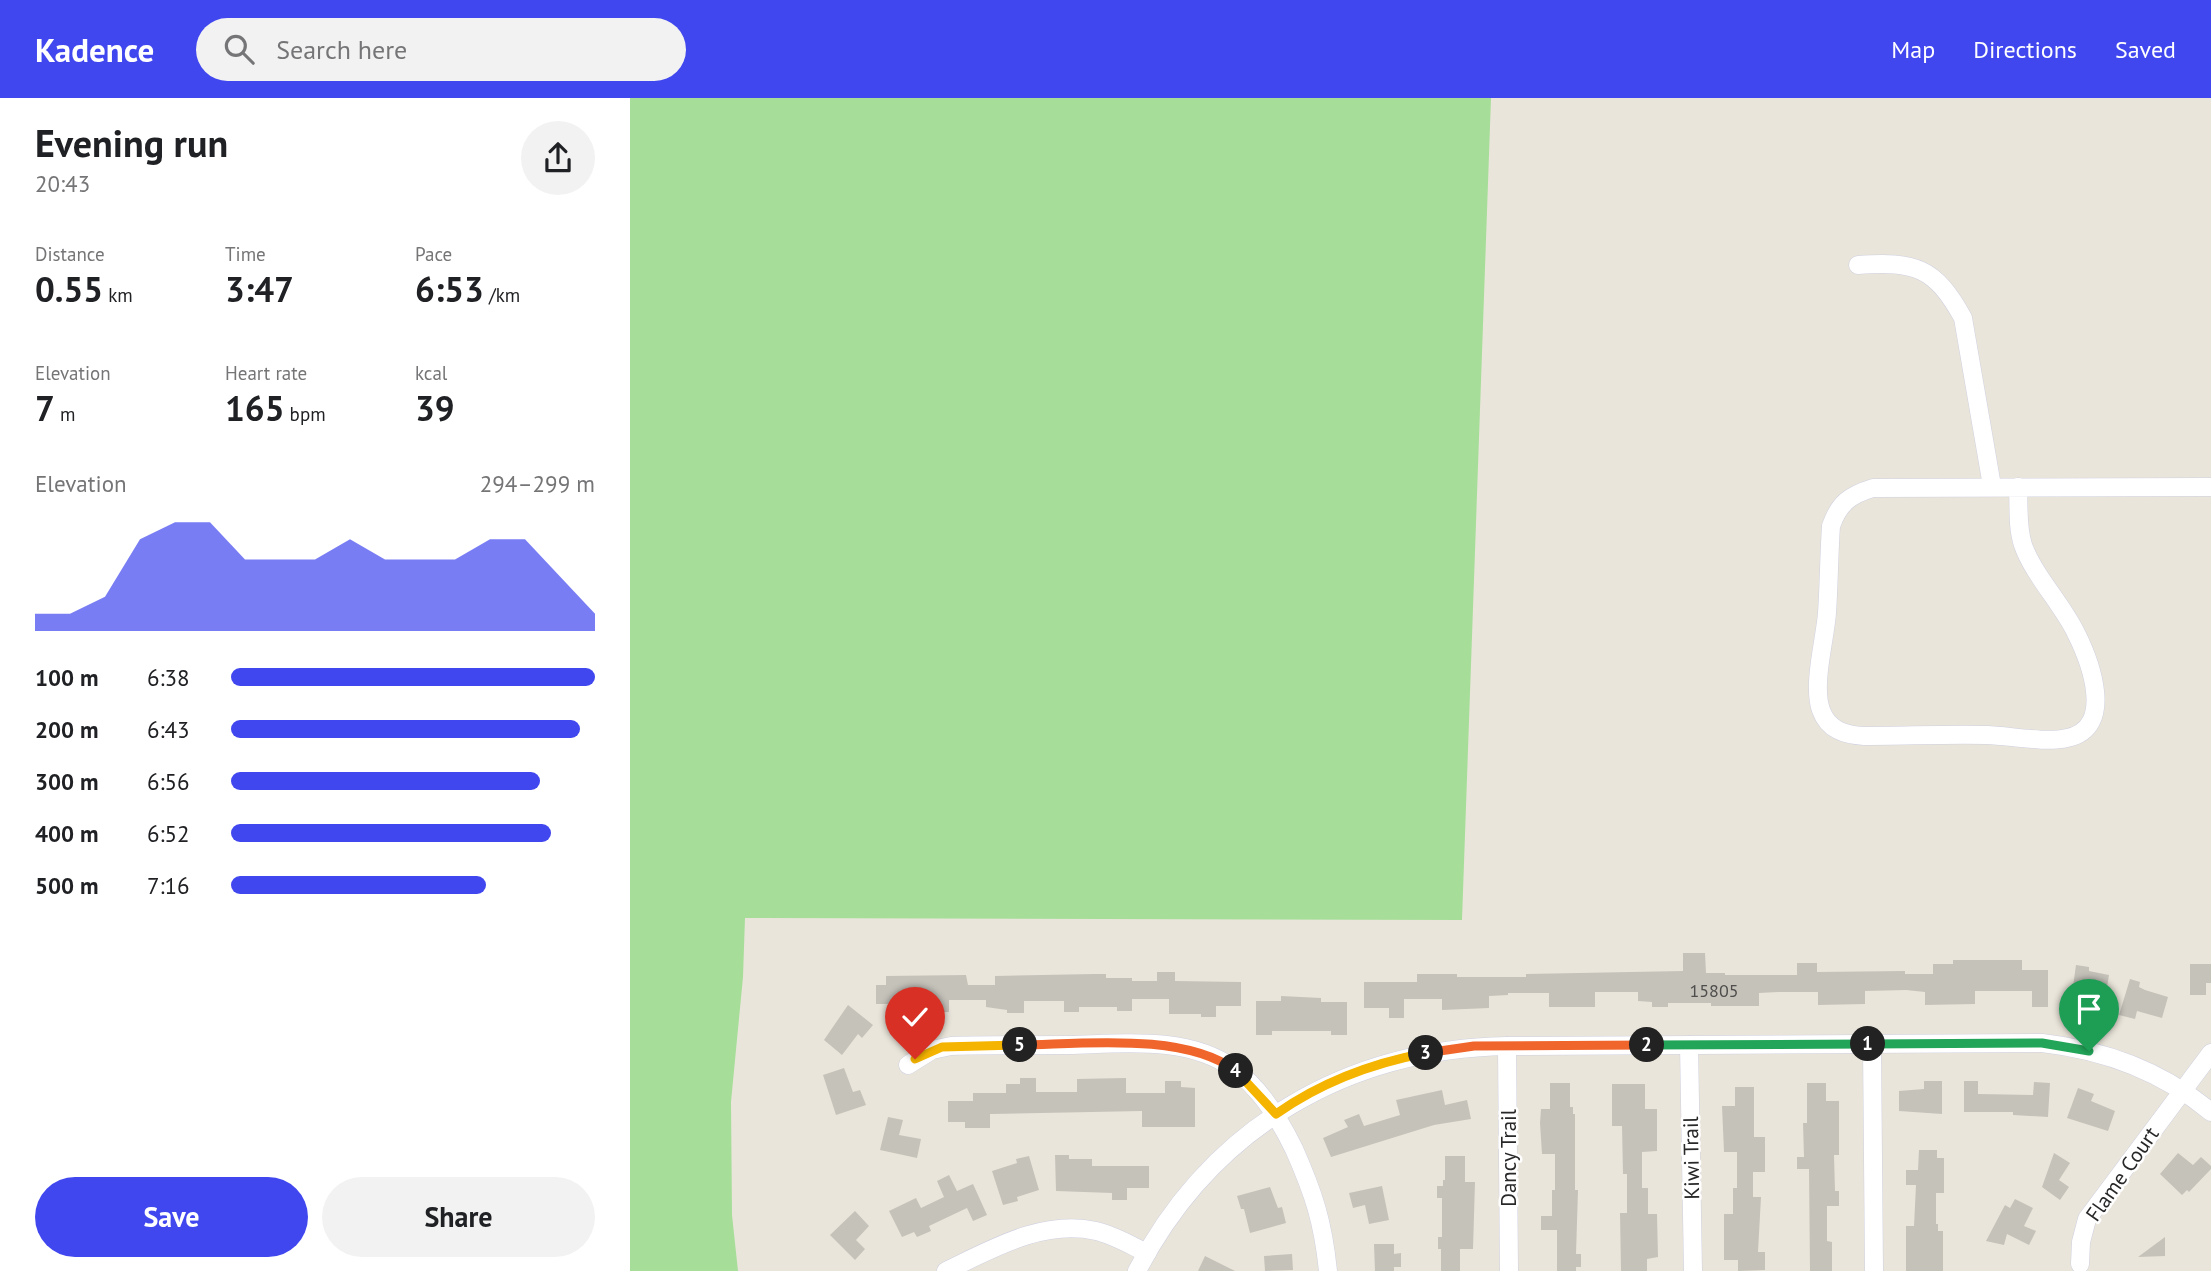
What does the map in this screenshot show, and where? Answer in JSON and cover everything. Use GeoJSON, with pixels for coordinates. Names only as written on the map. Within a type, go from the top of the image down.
{"type":"FeatureCollection","features":[{"type":"Feature","properties":{"kind":"street"},"geometry":{"type":"LineString","coordinates":[[1858,265],[1891,262],[1916,267],[1936,280],[1952,298],[1963,318],[1992,486]]}},
{"type":"Feature","properties":{"kind":"street"},"geometry":{"type":"LineString","coordinates":[[2018,487],[2024,547],[2076,633],[2095,684],[2096,706],[2087,728],[2076,736],[2064,739],[1985,735],[1851,736],[1836,730],[1820,709],[1818,689],[1827,614],[1831,526],[1844,500],[1873,488],[1992,486],[2211,487]]}},
{"type":"Feature","properties":{"kind":"street"},"geometry":{"type":"LineString","coordinates":[[1872,1044],[1874,1271]]}},
{"type":"Feature","properties":{"kind":"street"},"geometry":{"type":"LineString","coordinates":[[908,1065],[932,1050],[951,1046],[1163,1045],[1218,1060],[1234,1069],[1276,1114],[1309,1182],[1319,1210],[1325,1235],[1328,1271]]}},
{"type":"Feature","properties":{"kind":"street","name":"Kiwi Trail"},"geometry":{"type":"LineString","coordinates":[[1689,1045],[1693,1271]]}},
{"type":"Feature","properties":{"kind":"street"},"geometry":{"type":"LineString","coordinates":[[1137,1271],[1167,1222],[1194,1187],[1239,1143],[1276,1114],[1326,1085],[1387,1062],[1450,1049],[1507,1046],[2058,1045],[2118,1060],[2146,1071],[2182,1091],[2211,1112]]}},
{"type":"Feature","properties":{"kind":"street","name":"Dancy Trail"},"geometry":{"type":"LineString","coordinates":[[1507,1046],[1509,1271]]}},
{"type":"Feature","properties":{"kind":"street","name":"Flame Court"},"geometry":{"type":"LineString","coordinates":[[2080,1264],[2081,1242],[2087,1219],[2211,1053]]}},
{"type":"Feature","properties":{"kind":"street"},"geometry":{"type":"LineString","coordinates":[[946,1271],[1002,1244],[1048,1231],[1094,1231],[1147,1253]]}},
{"type":"Feature","properties":{"kind":"green space"},"geometry":{"type":"Polygon","coordinates":[[[630,98],[1491,98],[1462,920],[745,918],[743,977],[731,1102],[732,1215],[738,1271],[630,1271],[630,98]]]}},
{"type":"Feature","properties":{"kind":"building"},"geometry":{"type":"Polygon","coordinates":[[[1683,953],[1705,953],[1706,973],[1725,975],[1797,975],[1797,963],[1817,963],[1817,972],[1905,971],[1905,974],[1933,974],[1933,964],[1953,964],[1953,960],[2022,960],[2022,970],[2048,970],[2048,1007],[2032,1007],[2032,991],[1975,991],[1975,1004],[1925,1005],[1925,992],[1906,990],[1865,991],[1865,1004],[1818,1005],[1818,992],[1778,992],[1759,993],[1759,1006],[1668,1003],[1668,1007],[1652,1007],[1652,1002],[1638,1001],[1638,992],[1595,992],[1595,1007],[1549,1007],[1549,993],[1508,993],[1489,996],[1489,1008],[1442,1010],[1442,999],[1404,999],[1404,1018],[1389,1018],[1389,1008],[1364,1008],[1364,982],[1417,982],[1417,974],[1526,977],[1526,974],[1683,971],[1683,953]]]}},
{"type":"Feature","properties":{"kind":"building"},"geometry":{"type":"Polygon","coordinates":[[[2190,964],[2211,964],[2211,983],[2206,983],[2206,995],[2190,995],[2190,964]]]}},
{"type":"Feature","properties":{"kind":"building"},"geometry":{"type":"Polygon","coordinates":[[[2076,965],[2109,975],[2104,1006],[2085,1003],[2084,1010],[2070,1008],[2076,965]]]}},
{"type":"Feature","properties":{"kind":"building"},"geometry":{"type":"Polygon","coordinates":[[[1157,972],[1175,972],[1175,981],[1241,982],[1241,1006],[1216,1006],[1216,1017],[1201,1017],[1201,1014],[1169,1014],[1169,999],[1132,999],[1132,1011],[1117,1011],[1117,1007],[1079,1007],[1079,1012],[1064,1012],[1064,1001],[1024,1001],[1024,1013],[1007,1013],[1007,1010],[986,1007],[986,1000],[949,1000],[949,1012],[903,1013],[903,1004],[876,1004],[876,985],[886,985],[886,976],[966,975],[968,985],[995,985],[995,976],[1106,974],[1106,978],[1157,981],[1157,972]]]}},
{"type":"Feature","properties":{"kind":"building"},"geometry":{"type":"Polygon","coordinates":[[[2130,979],[2140,982],[2139,987],[2145,990],[2168,997],[2162,1018],[2137,1011],[2135,1019],[2119,1015],[2130,979]]]}},
{"type":"Feature","properties":{"kind":"building"},"geometry":{"type":"Polygon","coordinates":[[[1281,996],[1321,998],[1321,1002],[1347,1002],[1347,1035],[1331,1035],[1331,1031],[1272,1031],[1272,1035],[1256,1035],[1256,1001],[1281,1001],[1281,996]]]}},
{"type":"Feature","properties":{"kind":"building"},"geometry":{"type":"Polygon","coordinates":[[[848,1005],[873,1025],[862,1038],[858,1034],[842,1055],[824,1040],[848,1005]]]}},
{"type":"Feature","properties":{"kind":"building"},"geometry":{"type":"Polygon","coordinates":[[[844,1068],[853,1092],[860,1090],[866,1105],[836,1115],[823,1075],[844,1068]]]}},
{"type":"Feature","properties":{"kind":"building"},"geometry":{"type":"Polygon","coordinates":[[[1020,1078],[1036,1078],[1036,1092],[1077,1092],[1077,1079],[1126,1078],[1126,1093],[1165,1093],[1165,1081],[1181,1081],[1181,1087],[1195,1088],[1195,1127],[1142,1127],[1142,1111],[990,1114],[990,1128],[965,1128],[965,1122],[948,1122],[948,1101],[973,1101],[973,1093],[1006,1093],[1006,1084],[1020,1084],[1020,1078]]]}},
{"type":"Feature","properties":{"kind":"building"},"geometry":{"type":"Polygon","coordinates":[[[1924,1081],[1942,1081],[1942,1114],[1899,1111],[1899,1091],[1924,1089],[1924,1081]]]}},
{"type":"Feature","properties":{"kind":"building"},"geometry":{"type":"Polygon","coordinates":[[[1964,1081],[1978,1081],[1978,1094],[2033,1095],[2034,1082],[2050,1083],[2048,1117],[2013,1115],[2013,1112],[1964,1112],[1964,1081]]]}},
{"type":"Feature","properties":{"kind":"building"},"geometry":{"type":"Polygon","coordinates":[[[1550,1083],[1570,1083],[1570,1107],[1573,1107],[1575,1114],[1575,1190],[1578,1190],[1576,1254],[1581,1254],[1581,1267],[1576,1267],[1576,1271],[1557,1271],[1557,1230],[1541,1230],[1541,1216],[1552,1216],[1552,1190],[1555,1190],[1555,1154],[1542,1154],[1540,1123],[1541,1109],[1550,1109],[1550,1083]]]}},
{"type":"Feature","properties":{"kind":"building"},"geometry":{"type":"Polygon","coordinates":[[[1807,1083],[1826,1083],[1826,1101],[1839,1101],[1839,1155],[1834,1155],[1835,1191],[1839,1191],[1839,1206],[1827,1206],[1827,1241],[1832,1242],[1832,1271],[1810,1271],[1809,1169],[1797,1169],[1797,1157],[1804,1157],[1803,1123],[1807,1123],[1807,1083]]]}},
{"type":"Feature","properties":{"kind":"building"},"geometry":{"type":"Polygon","coordinates":[[[1612,1084],[1645,1084],[1645,1109],[1657,1109],[1657,1151],[1642,1152],[1642,1188],[1648,1188],[1648,1214],[1657,1214],[1658,1257],[1647,1259],[1647,1271],[1621,1271],[1620,1213],[1627,1213],[1627,1174],[1623,1174],[1622,1126],[1612,1126],[1612,1084]]]}},
{"type":"Feature","properties":{"kind":"building"},"geometry":{"type":"Polygon","coordinates":[[[1735,1087],[1754,1087],[1754,1137],[1765,1137],[1765,1172],[1753,1172],[1753,1197],[1761,1197],[1758,1252],[1765,1252],[1765,1270],[1738,1271],[1738,1260],[1724,1260],[1724,1214],[1733,1214],[1733,1188],[1737,1188],[1737,1152],[1724,1152],[1722,1106],[1735,1106],[1735,1087]]]}},
{"type":"Feature","properties":{"kind":"building"},"geometry":{"type":"Polygon","coordinates":[[[2078,1088],[2094,1094],[2091,1101],[2115,1111],[2108,1131],[2067,1118],[2078,1088]]]}},
{"type":"Feature","properties":{"kind":"building"},"geometry":{"type":"Polygon","coordinates":[[[1442,1090],[1445,1105],[1467,1100],[1471,1119],[1434,1125],[1331,1157],[1323,1138],[1348,1127],[1344,1120],[1359,1114],[1364,1126],[1400,1115],[1396,1100],[1442,1090]]]}},
{"type":"Feature","properties":{"kind":"building"},"geometry":{"type":"Polygon","coordinates":[[[888,1117],[903,1120],[899,1135],[921,1139],[917,1158],[880,1150],[888,1117]]]}},
{"type":"Feature","properties":{"kind":"building"},"geometry":{"type":"Polygon","coordinates":[[[1919,1150],[1937,1150],[1937,1158],[1944,1158],[1944,1193],[1936,1193],[1936,1224],[1938,1231],[1943,1231],[1943,1271],[1906,1271],[1906,1226],[1914,1226],[1916,1185],[1906,1185],[1906,1170],[1918,1170],[1919,1150]]]}},
{"type":"Feature","properties":{"kind":"building"},"geometry":{"type":"Polygon","coordinates":[[[2054,1153],[2070,1163],[2059,1180],[2069,1187],[2060,1200],[2042,1187],[2054,1153]]]}},
{"type":"Feature","properties":{"kind":"building"},"geometry":{"type":"Polygon","coordinates":[[[2178,1153],[2193,1165],[2201,1157],[2211,1166],[2189,1192],[2187,1190],[2182,1195],[2160,1174],[2178,1153]]]}},
{"type":"Feature","properties":{"kind":"building"},"geometry":{"type":"Polygon","coordinates":[[[1055,1155],[1069,1155],[1069,1159],[1092,1159],[1092,1166],[1149,1166],[1149,1188],[1127,1188],[1127,1200],[1112,1200],[1112,1193],[1056,1191],[1055,1155]]]}},
{"type":"Feature","properties":{"kind":"building"},"geometry":{"type":"Polygon","coordinates":[[[1029,1156],[1039,1190],[1003,1205],[992,1171],[1017,1163],[1016,1159],[1029,1156]]]}},
{"type":"Feature","properties":{"kind":"building"},"geometry":{"type":"Polygon","coordinates":[[[1445,1156],[1465,1156],[1465,1182],[1475,1182],[1473,1249],[1460,1249],[1460,1271],[1441,1271],[1441,1249],[1438,1249],[1438,1237],[1442,1237],[1442,1198],[1437,1198],[1437,1186],[1443,1186],[1445,1180],[1445,1156]]]}},
{"type":"Feature","properties":{"kind":"building"},"geometry":{"type":"Polygon","coordinates":[[[949,1175],[957,1191],[973,1184],[987,1215],[973,1221],[967,1208],[929,1226],[931,1231],[917,1237],[914,1232],[902,1237],[889,1211],[916,1198],[921,1208],[944,1197],[937,1181],[949,1175]]]}},
{"type":"Feature","properties":{"kind":"building"},"geometry":{"type":"Polygon","coordinates":[[[1382,1186],[1389,1220],[1369,1224],[1365,1205],[1353,1208],[1349,1193],[1382,1186]]]}},
{"type":"Feature","properties":{"kind":"building"},"geometry":{"type":"Polygon","coordinates":[[[1270,1187],[1278,1208],[1282,1207],[1286,1223],[1250,1233],[1244,1209],[1241,1209],[1237,1196],[1270,1187]]]}},
{"type":"Feature","properties":{"kind":"building"},"geometry":{"type":"Polygon","coordinates":[[[2015,1199],[2033,1208],[2024,1226],[2036,1231],[2029,1245],[2007,1234],[2004,1245],[1986,1241],[2005,1205],[2010,1208],[2015,1199]]]}},
{"type":"Feature","properties":{"kind":"building"},"geometry":{"type":"Polygon","coordinates":[[[855,1211],[869,1226],[856,1240],[865,1249],[855,1260],[830,1235],[855,1211]]]}},
{"type":"Feature","properties":{"kind":"building"},"geometry":{"type":"Polygon","coordinates":[[[2165,1237],[2165,1256],[2138,1257],[2165,1237]]]}},
{"type":"Feature","properties":{"kind":"building"},"geometry":{"type":"Polygon","coordinates":[[[1374,1244],[1394,1244],[1394,1254],[1401,1253],[1401,1267],[1394,1267],[1394,1271],[1375,1271],[1374,1244]]]}},
{"type":"Feature","properties":{"kind":"building"},"geometry":{"type":"Polygon","coordinates":[[[1292,1254],[1293,1270],[1265,1271],[1264,1256],[1292,1254]]]}},
{"type":"Feature","properties":{"kind":"building"},"geometry":{"type":"Polygon","coordinates":[[[1205,1256],[1235,1271],[1198,1271],[1205,1256]]]}},
{"type":"Feature","properties":{"kind":"route"},"geometry":{"type":"LineString","coordinates":[[915,1059],[932,1050],[951,1046],[1163,1045],[1218,1060],[1234,1069],[1276,1114],[1318,1089],[1370,1068],[1423,1053],[1474,1046],[2042,1043],[2089,1051]]}}]}
